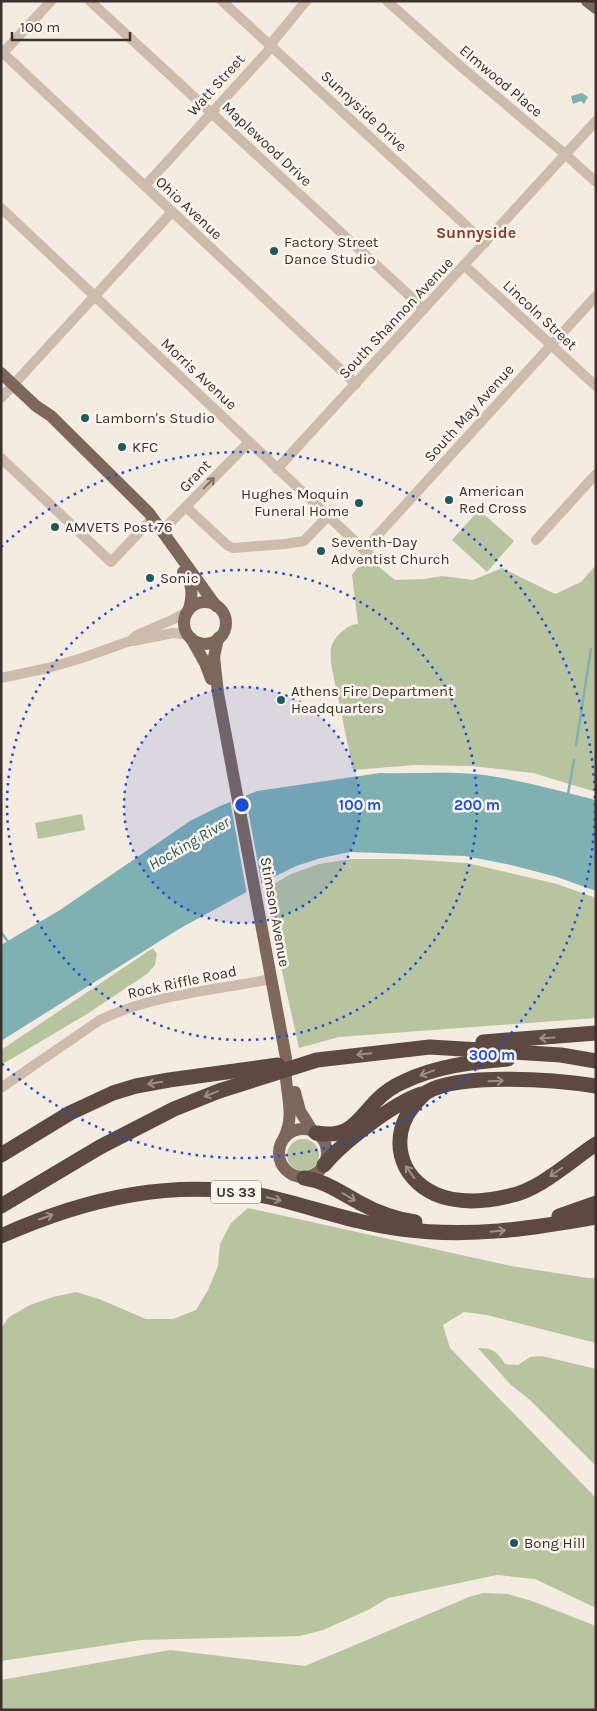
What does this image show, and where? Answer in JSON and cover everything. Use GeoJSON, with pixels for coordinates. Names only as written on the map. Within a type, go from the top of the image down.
{"type":"FeatureCollection","features":[{"type":"Feature","properties":{"kind":"highway"},"geometry":{"type":"LineString","coordinates":[[1,1155],[70,1113],[113,1093],[136,1086],[256,1073],[317,1060],[446,1044],[596,1033]]}},
{"type":"Feature","properties":{"kind":"highway"},"geometry":{"type":"LineString","coordinates":[[430,1047],[561,1055],[596,1061]]}},
{"type":"Feature","properties":{"kind":"highway"},"geometry":{"type":"LineString","coordinates":[[314,1132],[332,1135],[346,1131],[358,1123],[376,1100],[391,1089],[414,1077],[439,1068],[481,1061],[561,1055]]}},
{"type":"Feature","properties":{"kind":"highway"},"geometry":{"type":"LineString","coordinates":[[1,1206],[100,1148],[174,1109],[219,1091],[256,1073]]}},
{"type":"Feature","properties":{"kind":"highway"},"geometry":{"type":"LineString","coordinates":[[324,1165],[360,1133],[393,1108],[410,1098],[437,1087],[463,1082],[533,1080],[596,1086]]}},
{"type":"Feature","properties":{"kind":"highway"},"geometry":{"type":"LineString","coordinates":[[426,1093],[412,1108],[403,1122],[399,1136],[400,1151],[408,1171],[414,1178],[429,1190],[446,1198],[466,1202],[518,1194],[538,1184],[596,1144]]}},
{"type":"Feature","properties":{"kind":"highway"},"geometry":{"type":"LineString","coordinates":[[304,1178],[326,1183],[367,1207],[398,1219],[473,1233]]}},
{"type":"Feature","properties":{"kind":"highway","name":"US 33"},"geometry":{"type":"LineString","coordinates":[[1,1236],[37,1220],[98,1201],[152,1191],[227,1190],[267,1197],[381,1226],[454,1234],[494,1232],[522,1228],[596,1203]]}},
{"type":"Feature","properties":{"kind":"highway"},"geometry":{"type":"LineString","coordinates":[[522,1228],[596,1217]]}},
{"type":"Feature","properties":{"kind":"main road"},"geometry":{"type":"LineString","coordinates":[[587,1],[596,8]]}},
{"type":"Feature","properties":{"kind":"main road"},"geometry":{"type":"LineString","coordinates":[[1,373],[36,406],[51,416],[117,480],[163,530],[222,612],[225,621],[224,631],[218,638],[205,643],[190,637],[184,623],[192,592],[189,579],[148,523],[46,421],[36,406]]}},
{"type":"Feature","properties":{"kind":"main road"},"geometry":{"type":"LineString","coordinates":[[188,610],[194,605],[203,602],[216,606]]}},
{"type":"Feature","properties":{"kind":"main road","name":"Stimson Avenue"},"geometry":{"type":"LineString","coordinates":[[190,637],[205,663],[218,692]]}},
{"type":"Feature","properties":{"kind":"main road","name":"Stimson Avenue"},"geometry":{"type":"LineString","coordinates":[[218,638],[214,657],[218,692],[286,1058],[286,1080],[290,1116],[284,1138]]}},
{"type":"Feature","properties":{"kind":"main road"},"geometry":{"type":"LineString","coordinates":[[286,1058],[300,1111],[314,1132],[323,1140],[326,1145],[327,1155],[324,1165],[316,1174],[304,1178],[290,1174],[280,1163],[278,1150],[284,1138],[298,1130],[306,1129],[314,1132]]}},
{"type":"Feature","properties":{"kind":"street"},"geometry":{"type":"LineString","coordinates":[[2,54],[51,1]]}},
{"type":"Feature","properties":{"kind":"street","name":"Maplewood Drive"},"geometry":{"type":"LineString","coordinates":[[90,1],[424,309]]}},
{"type":"Feature","properties":{"kind":"street","name":"Sunnyside Drive"},"geometry":{"type":"LineString","coordinates":[[222,1],[485,243]]}},
{"type":"Feature","properties":{"kind":"street","name":"Watt Street"},"geometry":{"type":"LineString","coordinates":[[145,186],[271,46],[306,1]]}},
{"type":"Feature","properties":{"kind":"street","name":"Elmwood Place"},"geometry":{"type":"LineString","coordinates":[[387,1],[458,66],[566,154],[596,182]]}},
{"type":"Feature","properties":{"kind":"street","name":"Ohio Avenue"},"geometry":{"type":"LineString","coordinates":[[2,54],[356,384]]}},
{"type":"Feature","properties":{"kind":"street","name":"South Shannon Avenue"},"geometry":{"type":"LineString","coordinates":[[278,469],[596,121]]}},
{"type":"Feature","properties":{"kind":"street","name":"Morris Avenue"},"geometry":{"type":"LineString","coordinates":[[1,208],[376,561]]}},
{"type":"Feature","properties":{"kind":"street"},"geometry":{"type":"LineString","coordinates":[[1,398],[172,212]]}},
{"type":"Feature","properties":{"kind":"street","name":"Lincoln Street"},"geometry":{"type":"LineString","coordinates":[[465,266],[596,386]]}},
{"type":"Feature","properties":{"kind":"street","name":"South May Avenue"},"geometry":{"type":"LineString","coordinates":[[364,550],[596,296]]}},
{"type":"Feature","properties":{"kind":"street","name":"Grant"},"geometry":{"type":"LineString","coordinates":[[163,530],[249,442]]}},
{"type":"Feature","properties":{"kind":"street"},"geometry":{"type":"LineString","coordinates":[[1,458],[111,562],[148,523]]}},
{"type":"Feature","properties":{"kind":"street"},"geometry":{"type":"LineString","coordinates":[[536,540],[596,474]]}},
{"type":"Feature","properties":{"kind":"street"},"geometry":{"type":"LineString","coordinates":[[186,507],[227,545],[233,548],[304,541],[328,516]]}},
{"type":"Feature","properties":{"kind":"street"},"geometry":{"type":"LineString","coordinates":[[130,641],[145,631],[174,619],[188,610]]}},
{"type":"Feature","properties":{"kind":"street"},"geometry":{"type":"LineString","coordinates":[[1,678],[62,664],[130,641],[172,633],[190,637]]}},
{"type":"Feature","properties":{"kind":"street","name":"Rock Riffle Road"},"geometry":{"type":"LineString","coordinates":[[1,1088],[100,1020],[116,1012],[152,1001],[271,979]]}},
{"type":"Feature","properties":{"kind":"green space"},"geometry":{"type":"Polygon","coordinates":[[[479,510],[514,541],[487,572],[452,540],[479,510]]]}},
{"type":"Feature","properties":{"kind":"green space"},"geometry":{"type":"Polygon","coordinates":[[[373,562],[395,580],[442,576],[473,580],[502,568],[555,594],[581,582],[596,565],[596,792],[533,773],[472,766],[415,765],[353,770],[331,664],[331,650],[335,640],[342,632],[350,626],[358,624],[352,575],[357,568],[373,562]]]}},
{"type":"Feature","properties":{"kind":"green space"},"geometry":{"type":"Polygon","coordinates":[[[82,814],[85,830],[38,839],[35,823],[82,814]]]}},
{"type":"Feature","properties":{"kind":"green space"},"geometry":{"type":"Polygon","coordinates":[[[351,859],[403,859],[467,863],[557,884],[596,898],[596,1018],[339,1037],[299,1048],[264,890],[291,874],[319,864],[351,859]]]}},
{"type":"Feature","properties":{"kind":"green space"},"geometry":{"type":"Polygon","coordinates":[[[153,948],[157,954],[155,965],[147,974],[87,1014],[1,1065],[1,1050],[153,948]]]}},
{"type":"Feature","properties":{"kind":"green space"},"geometry":{"type":"Polygon","coordinates":[[[303,1139],[309,1140],[314,1144],[318,1149],[318,1161],[314,1166],[309,1170],[303,1171],[297,1170],[292,1166],[288,1161],[287,1155],[288,1149],[292,1144],[297,1140],[303,1139]]]}},
{"type":"Feature","properties":{"kind":"green space"},"geometry":{"type":"Polygon","coordinates":[[[248,1208],[511,1266],[596,1278],[596,1343],[487,1315],[464,1312],[443,1325],[450,1348],[596,1498],[596,1608],[535,1579],[497,1575],[388,1598],[368,1610],[323,1630],[300,1636],[141,1640],[1,1661],[1,1328],[9,1317],[30,1305],[76,1292],[99,1299],[146,1319],[173,1319],[196,1310],[208,1290],[218,1266],[220,1244],[231,1223],[248,1208]]]}},
{"type":"Feature","properties":{"kind":"green space"},"geometry":{"type":"Polygon","coordinates":[[[478,1348],[494,1352],[500,1356],[505,1364],[518,1365],[530,1357],[542,1356],[596,1369],[596,1466],[530,1400],[511,1385],[478,1348]]]}},
{"type":"Feature","properties":{"kind":"green space"},"geometry":{"type":"Polygon","coordinates":[[[483,1593],[508,1594],[532,1601],[596,1626],[596,1710],[1,1710],[1,1680],[170,1650],[305,1666],[469,1597],[483,1593]]]}},
{"type":"Feature","properties":{"kind":"water"},"geometry":{"type":"Polygon","coordinates":[[[582,93],[588,97],[584,104],[581,101],[573,104],[571,96],[582,93]]]}},
{"type":"Feature","properties":{"kind":"water","name":"Hocking River"},"geometry":{"type":"Polygon","coordinates":[[[380,773],[484,775],[596,800],[596,891],[557,877],[465,856],[350,852],[321,858],[296,866],[270,879],[179,929],[1,1041],[1,945],[60,910],[190,821],[220,806],[257,791],[380,773]]]}},
{"type":"Feature","properties":{"kind":"pier"},"geometry":{"type":"Polygon","coordinates":[[[245,793],[262,886],[247,895],[230,800],[245,793]]]}},
{"type":"Feature","properties":{"kind":"waterway"},"geometry":{"type":"LineString","coordinates":[[576,745],[591,649]]}},
{"type":"Feature","properties":{"kind":"waterway"},"geometry":{"type":"LineString","coordinates":[[568,794],[574,760]]}},
{"type":"Feature","properties":{"kind":"waterway"},"geometry":{"type":"LineString","coordinates":[[1,932],[9,943]]}},
{"type":"Feature","properties":{"kind":"place","name":"Factory Street Dance Studio"},"geometry":{"type":"Point","coordinates":[274,251]}},
{"type":"Feature","properties":{"kind":"place","name":"Lamborn's Studio"},"geometry":{"type":"Point","coordinates":[85,418]}},
{"type":"Feature","properties":{"kind":"place","name":"KFC"},"geometry":{"type":"Point","coordinates":[122,447]}},
{"type":"Feature","properties":{"kind":"place","name":"American Red Cross"},"geometry":{"type":"Point","coordinates":[449,500]}},
{"type":"Feature","properties":{"kind":"place","name":"Hughes Moquin Funeral Home"},"geometry":{"type":"Point","coordinates":[359,503]}},
{"type":"Feature","properties":{"kind":"place","name":"AMVETS Post 76"},"geometry":{"type":"Point","coordinates":[55,527]}},
{"type":"Feature","properties":{"kind":"place","name":"Seventh-Day Adventist Church"},"geometry":{"type":"Point","coordinates":[321,551]}},
{"type":"Feature","properties":{"kind":"place","name":"Sonic"},"geometry":{"type":"Point","coordinates":[150,578]}},
{"type":"Feature","properties":{"kind":"place","name":"Athens Fire Department Headquarters"},"geometry":{"type":"Point","coordinates":[281,700]}},
{"type":"Feature","properties":{"kind":"place","name":"Bong Hill"},"geometry":{"type":"Point","coordinates":[514,1543]}},
{"type":"Feature","properties":{"kind":"district","name":"Sunnyside"},"geometry":{"type":"Point","coordinates":[476,232]}}]}
